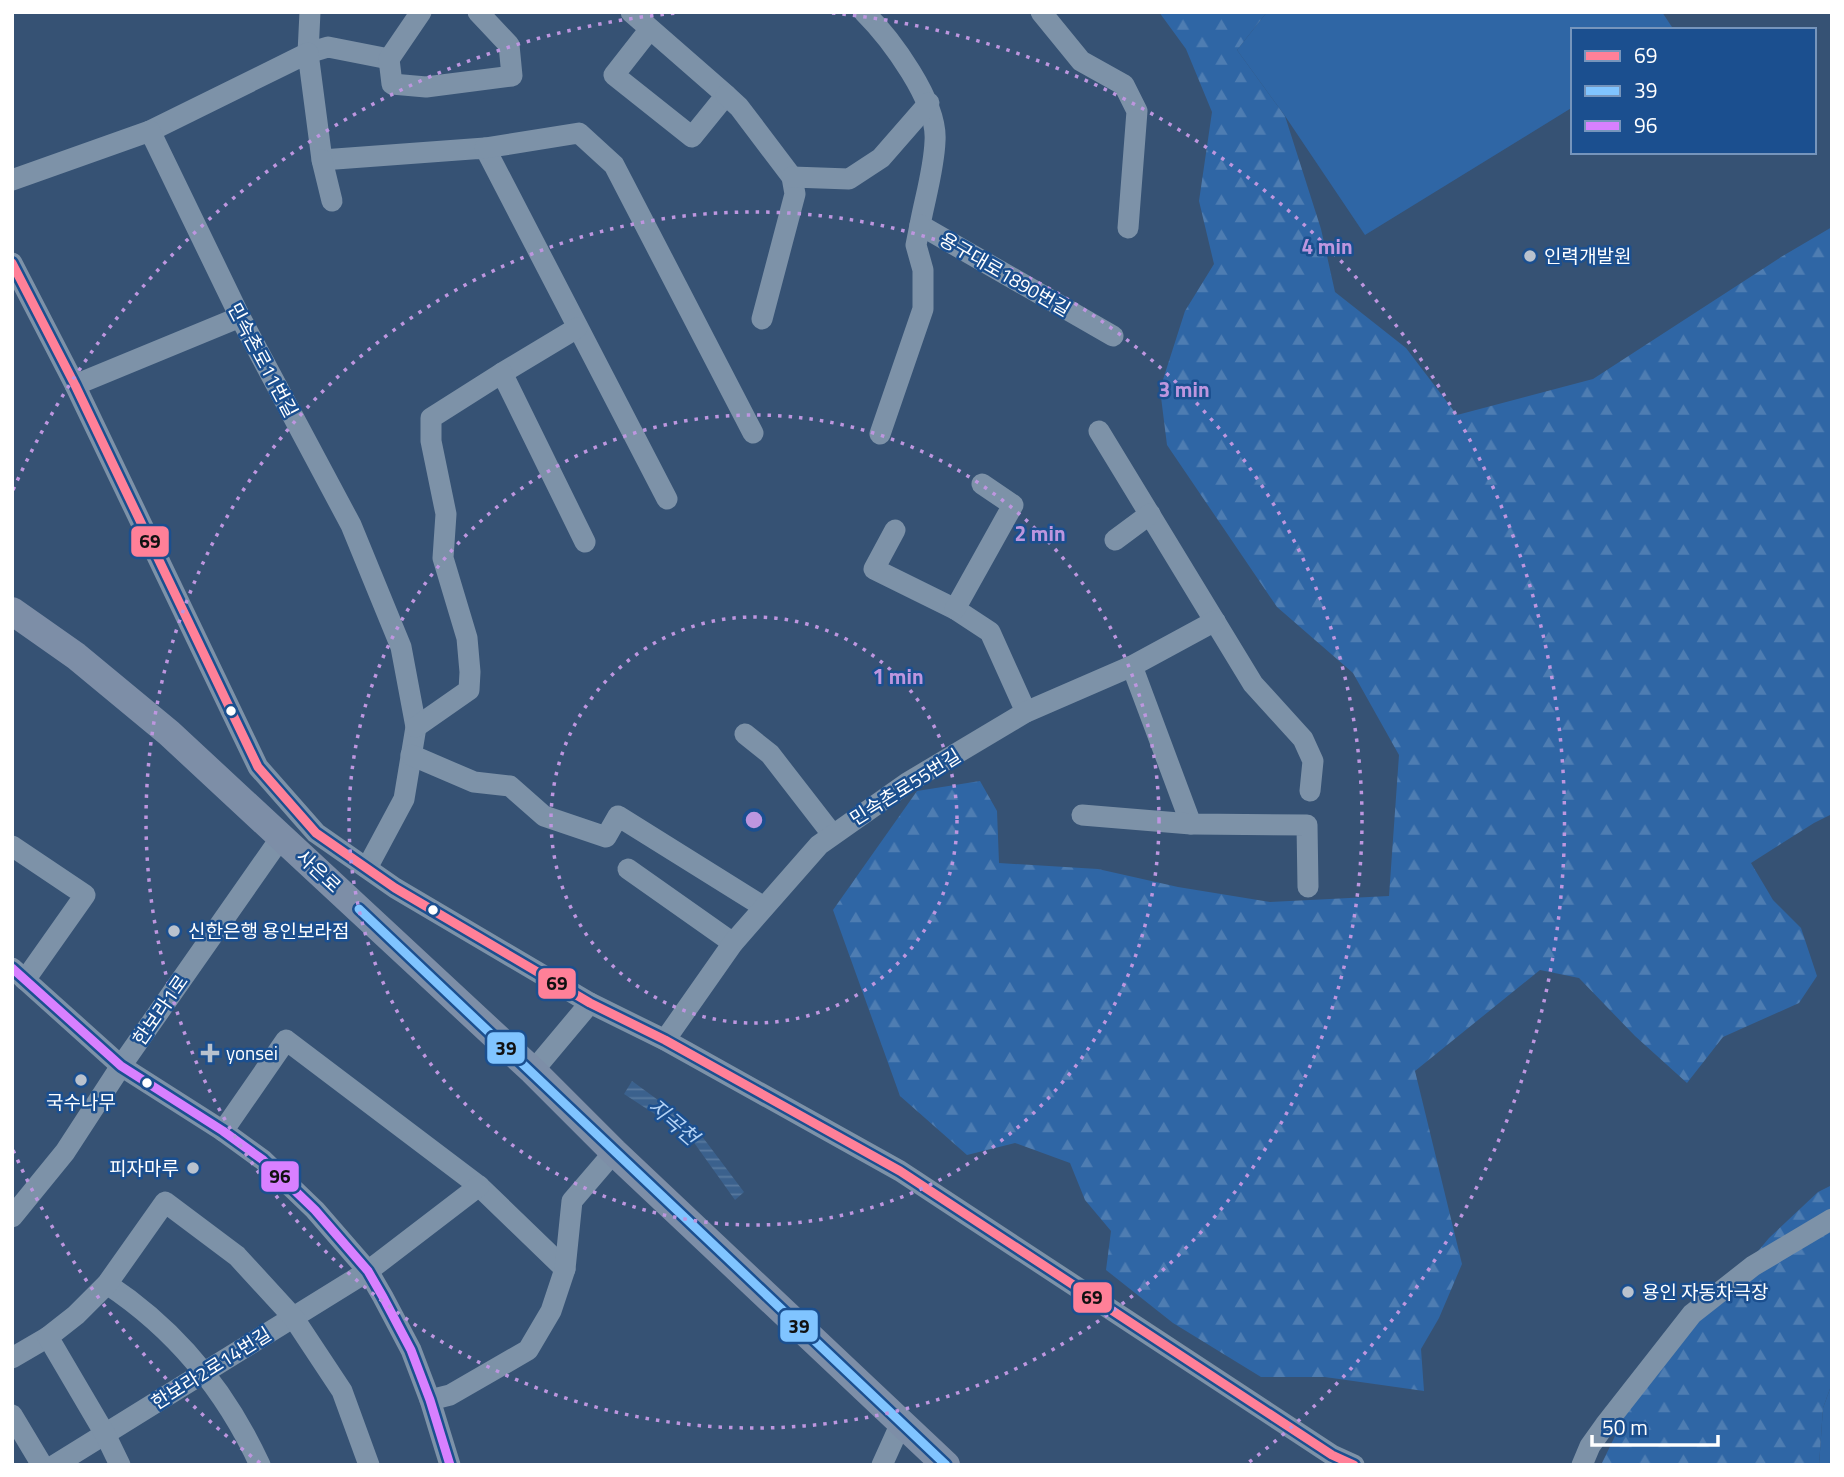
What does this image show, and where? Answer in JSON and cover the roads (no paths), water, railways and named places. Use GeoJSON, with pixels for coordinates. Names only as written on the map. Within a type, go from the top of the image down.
{"type":"FeatureCollection","features":[{"type":"Feature","properties":{"kind":"main road","name":"사은로"},"geometry":{"type":"LineString","coordinates":[[12,611],[76,656],[169,733],[282,836],[946,1465]]}},
{"type":"Feature","properties":{"kind":"street"},"geometry":{"type":"LineString","coordinates":[[310,12],[308,53],[322,160],[332,201]]}},
{"type":"Feature","properties":{"kind":"street"},"geometry":{"type":"LineString","coordinates":[[421,12],[390,59],[392,83],[426,87],[520,74],[509,45],[478,12]]}},
{"type":"Feature","properties":{"kind":"street"},"geometry":{"type":"LineString","coordinates":[[631,12],[739,107],[792,177],[795,194],[762,319]]}},
{"type":"Feature","properties":{"kind":"street","name":"용구대로1890번길"},"geometry":{"type":"LineString","coordinates":[[864,12],[883,32],[929,103],[936,139],[920,225],[1113,336]]}},
{"type":"Feature","properties":{"kind":"street"},"geometry":{"type":"LineString","coordinates":[[1041,12],[1081,61],[1124,85],[1137,111],[1128,228]]}},
{"type":"Feature","properties":{"kind":"street"},"geometry":{"type":"LineString","coordinates":[[650,29],[614,75],[692,137],[726,96]]}},
{"type":"Feature","properties":{"kind":"street"},"geometry":{"type":"LineString","coordinates":[[12,180],[150,131],[308,53],[328,47],[390,59]]}},
{"type":"Feature","properties":{"kind":"street"},"geometry":{"type":"LineString","coordinates":[[792,177],[849,179],[881,158],[929,103]]}},
{"type":"Feature","properties":{"kind":"street","name":"민속촌로11번길"},"geometry":{"type":"LineString","coordinates":[[150,131],[240,317],[351,525],[401,647],[416,727],[404,799],[367,868]]}},
{"type":"Feature","properties":{"kind":"street"},"geometry":{"type":"LineString","coordinates":[[322,160],[485,149],[579,133],[614,165],[753,433]]}},
{"type":"Feature","properties":{"kind":"street"},"geometry":{"type":"LineString","coordinates":[[485,149],[667,499]]}},
{"type":"Feature","properties":{"kind":"street"},"geometry":{"type":"LineString","coordinates":[[880,434],[923,309],[923,270],[916,245],[920,225]]}},
{"type":"Feature","properties":{"kind":"street"},"geometry":{"type":"LineString","coordinates":[[12,263],[75,386],[258,767],[316,833],[395,888],[590,1003],[665,1040],[900,1171],[1332,1455],[1354,1465]]}},
{"type":"Feature","properties":{"kind":"street"},"geometry":{"type":"LineString","coordinates":[[75,386],[240,317]]}},
{"type":"Feature","properties":{"kind":"street"},"geometry":{"type":"LineString","coordinates":[[416,727],[469,690],[470,672],[467,638],[443,558],[446,514],[431,441],[431,418],[577,328]]}},
{"type":"Feature","properties":{"kind":"street"},"geometry":{"type":"LineString","coordinates":[[502,373],[585,541]]}},
{"type":"Feature","properties":{"kind":"street"},"geometry":{"type":"LineString","coordinates":[[1099,431],[1253,684],[1303,739],[1313,761],[1310,791]]}},
{"type":"Feature","properties":{"kind":"street"},"geometry":{"type":"LineString","coordinates":[[954,609],[1013,505],[982,484]]}},
{"type":"Feature","properties":{"kind":"street"},"geometry":{"type":"LineString","coordinates":[[1115,540],[1150,514]]}},
{"type":"Feature","properties":{"kind":"street"},"geometry":{"type":"LineString","coordinates":[[895,530],[874,569],[954,609],[990,632],[1026,712]]}},
{"type":"Feature","properties":{"kind":"street","name":"민속촌로55번길"},"geometry":{"type":"LineString","coordinates":[[665,1040],[733,943],[819,845],[832,834],[907,783],[1026,712],[1132,666],[1216,621]]}},
{"type":"Feature","properties":{"kind":"street"},"geometry":{"type":"LineString","coordinates":[[1132,666],[1191,824]]}},
{"type":"Feature","properties":{"kind":"street"},"geometry":{"type":"LineString","coordinates":[[745,734],[770,754],[832,834]]}},
{"type":"Feature","properties":{"kind":"street"},"geometry":{"type":"LineString","coordinates":[[411,755],[474,782],[510,786],[544,816],[606,837],[618,816],[764,907]]}},
{"type":"Feature","properties":{"kind":"street"},"geometry":{"type":"LineString","coordinates":[[1082,815],[1191,824],[1307,825],[1308,887]]}},
{"type":"Feature","properties":{"kind":"street","name":"한보라1로"},"geometry":{"type":"LineString","coordinates":[[12,1217],[65,1152],[121,1066],[282,836]]}},
{"type":"Feature","properties":{"kind":"street"},"geometry":{"type":"LineString","coordinates":[[12,846],[85,895],[19,974],[121,1066],[223,1131],[263,1160],[307,1201],[368,1271],[411,1350],[450,1465]]}},
{"type":"Feature","properties":{"kind":"street"},"geometry":{"type":"LineString","coordinates":[[628,869],[733,943]]}},
{"type":"Feature","properties":{"kind":"street"},"geometry":{"type":"LineString","coordinates":[[533,1072],[590,1003]]}},
{"type":"Feature","properties":{"kind":"street"},"geometry":{"type":"LineString","coordinates":[[223,1131],[286,1040],[479,1186],[565,1269]]}},
{"type":"Feature","properties":{"kind":"street"},"geometry":{"type":"LineString","coordinates":[[430,1400],[450,1395],[528,1350],[551,1311],[565,1269],[572,1201],[614,1152]]}},
{"type":"Feature","properties":{"kind":"street","name":"한보라2로14번길"},"geometry":{"type":"LineString","coordinates":[[55,1465],[368,1271],[479,1186]]}},
{"type":"Feature","properties":{"kind":"street"},"geometry":{"type":"LineString","coordinates":[[12,1358],[48,1337],[76,1315],[107,1284],[165,1202],[237,1256],[293,1317],[342,1391],[369,1465]]}},
{"type":"Feature","properties":{"kind":"street"},"geometry":{"type":"LineString","coordinates":[[1582,1465],[1605,1425],[1692,1314],[1753,1266],[1832,1219]]}},
{"type":"Feature","properties":{"kind":"street"},"geometry":{"type":"LineString","coordinates":[[107,1284],[132,1301],[185,1349],[205,1372],[245,1432],[260,1465]]}},
{"type":"Feature","properties":{"kind":"street"},"geometry":{"type":"LineString","coordinates":[[48,1337],[105,1434],[120,1465]]}},
{"type":"Feature","properties":{"kind":"street"},"geometry":{"type":"LineString","coordinates":[[12,1415],[42,1465]]}},
{"type":"Feature","properties":{"kind":"street"},"geometry":{"type":"LineString","coordinates":[[882,1465],[901,1423]]}},
{"type":"Feature","properties":{"kind":"water","name":"지곡천"},"geometry":{"type":"Polygon","coordinates":[[[632,1081],[695,1127],[744,1192],[735,1200],[690,1137],[624,1094],[632,1081]]]}},
{"type":"Feature","properties":{"kind":"place","name":"인력개발원"},"geometry":{"type":"Point","coordinates":[1530,256]}},
{"type":"Feature","properties":{"kind":"place","name":"신한은행 용인보라점"},"geometry":{"type":"Point","coordinates":[174,931]}},
{"type":"Feature","properties":{"kind":"place","name":"yonsei"},"geometry":{"type":"Point","coordinates":[210,1053]}},
{"type":"Feature","properties":{"kind":"place","name":"국수나무"},"geometry":{"type":"Point","coordinates":[81,1080]}},
{"type":"Feature","properties":{"kind":"place","name":"피자마루"},"geometry":{"type":"Point","coordinates":[193,1168]}},
{"type":"Feature","properties":{"kind":"place","name":"용인 자동차극장"},"geometry":{"type":"Point","coordinates":[1628,1292]}}]}
